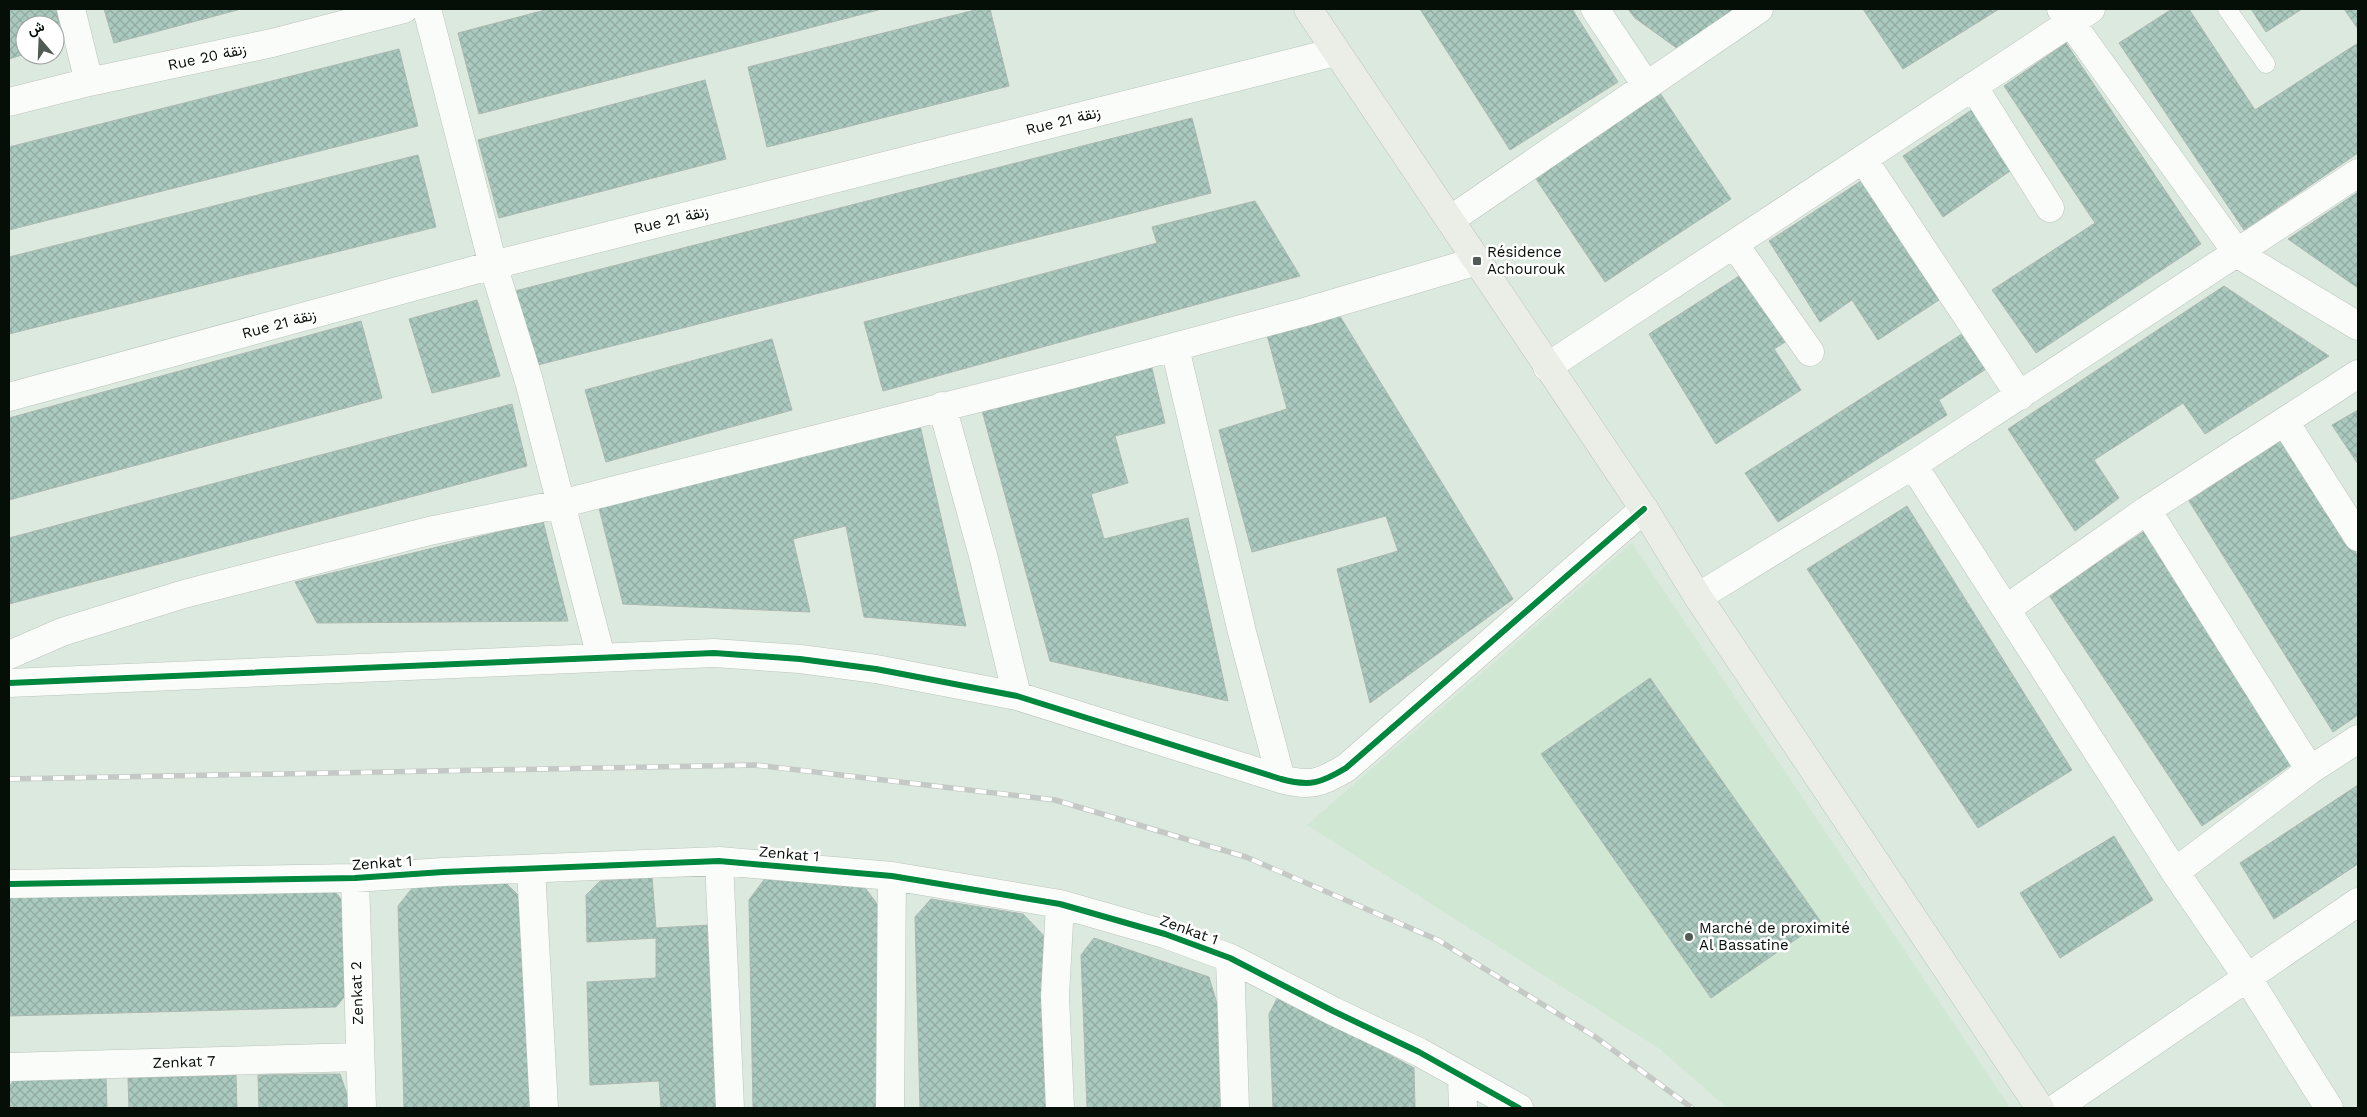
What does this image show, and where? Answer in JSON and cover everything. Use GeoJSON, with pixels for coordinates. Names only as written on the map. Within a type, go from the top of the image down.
{"type":"FeatureCollection","features":[{"type":"Feature","properties":{"kind":"main road"},"geometry":{"type":"LineString","coordinates":[[1308,9],[1334,52],[1450,220],[1644,509],[1698,597],[2040,1108]]}},
{"type":"Feature","properties":{"kind":"street"},"geometry":{"type":"LineString","coordinates":[[71,9],[89,82]]}},
{"type":"Feature","properties":{"kind":"street","name":"Rue 20 زنقة"},"geometry":{"type":"LineString","coordinates":[[9,102],[89,82],[272,43],[404,9]]}},
{"type":"Feature","properties":{"kind":"street"},"geometry":{"type":"LineString","coordinates":[[427,9],[493,266],[529,381],[601,657]]}},
{"type":"Feature","properties":{"kind":"street"},"geometry":{"type":"LineString","coordinates":[[1595,9],[1646,85]]}},
{"type":"Feature","properties":{"kind":"street"},"geometry":{"type":"LineString","coordinates":[[1450,220],[1759,9]]}},
{"type":"Feature","properties":{"kind":"street"},"geometry":{"type":"LineString","coordinates":[[1548,367],[1973,86],[2074,13],[2238,254],[2358,326]]}},
{"type":"Feature","properties":{"kind":"street","name":"Rue 21 زنقة"},"geometry":{"type":"LineString","coordinates":[[9,397],[493,266],[1334,52]]}},
{"type":"Feature","properties":{"kind":"street"},"geometry":{"type":"LineString","coordinates":[[1973,86],[2050,208]]}},
{"type":"Feature","properties":{"kind":"street"},"geometry":{"type":"LineString","coordinates":[[1863,159],[2020,396]]}},
{"type":"Feature","properties":{"kind":"street"},"geometry":{"type":"LineString","coordinates":[[1698,597],[1913,465],[2238,254],[2358,173]]}},
{"type":"Feature","properties":{"kind":"street"},"geometry":{"type":"LineString","coordinates":[[1734,244],[1810,352]]}},
{"type":"Feature","properties":{"kind":"street"},"geometry":{"type":"LineString","coordinates":[[9,655],[62,632],[184,594],[429,531],[560,504],[1175,348],[1477,260]]}},
{"type":"Feature","properties":{"kind":"street"},"geometry":{"type":"LineString","coordinates":[[1175,348],[1240,622],[1281,779]]}},
{"type":"Feature","properties":{"kind":"street"},"geometry":{"type":"LineString","coordinates":[[2006,609],[2147,510],[2358,374]]}},
{"type":"Feature","properties":{"kind":"street"},"geometry":{"type":"LineString","coordinates":[[942,406],[984,559],[1018,696]]}},
{"type":"Feature","properties":{"kind":"street"},"geometry":{"type":"LineString","coordinates":[[2284,422],[2358,537]]}},
{"type":"Feature","properties":{"kind":"street"},"geometry":{"type":"LineString","coordinates":[[1913,465],[2175,872],[2247,977],[2329,1108]]}},
{"type":"Feature","properties":{"kind":"street"},"geometry":{"type":"LineString","coordinates":[[9,683],[714,653],[800,659],[876,669],[1018,696],[1281,779],[1306,785],[1326,780],[1346,768],[1644,509]]}},
{"type":"Feature","properties":{"kind":"street"},"geometry":{"type":"LineString","coordinates":[[2147,510],[2310,770]]}},
{"type":"Feature","properties":{"kind":"street"},"geometry":{"type":"LineString","coordinates":[[2175,872],[2310,770],[2358,739]]}},
{"type":"Feature","properties":{"kind":"street"},"geometry":{"type":"LineString","coordinates":[[719,861],[730,1108]]}},
{"type":"Feature","properties":{"kind":"street","name":"Zenkat 1"},"geometry":{"type":"LineString","coordinates":[[9,884],[354,878],[719,861],[892,876],[1060,904],[1165,934],[1230,958],[1333,1011],[1419,1052],[1462,1078],[1519,1108]]}},
{"type":"Feature","properties":{"kind":"street"},"geometry":{"type":"LineString","coordinates":[[531,869],[544,1108]]}},
{"type":"Feature","properties":{"kind":"street"},"geometry":{"type":"LineString","coordinates":[[890,1108],[892,876]]}},
{"type":"Feature","properties":{"kind":"street","name":"Zenkat 2"},"geometry":{"type":"LineString","coordinates":[[354,878],[362,1108]]}},
{"type":"Feature","properties":{"kind":"street"},"geometry":{"type":"LineString","coordinates":[[2056,1108],[2358,902]]}},
{"type":"Feature","properties":{"kind":"street"},"geometry":{"type":"LineString","coordinates":[[1060,904],[1055,996],[1060,1108]]}},
{"type":"Feature","properties":{"kind":"street"},"geometry":{"type":"LineString","coordinates":[[1230,958],[1235,1108]]}},
{"type":"Feature","properties":{"kind":"street","name":"Zenkat 7"},"geometry":{"type":"LineString","coordinates":[[9,1067],[359,1058]]}},
{"type":"Feature","properties":{"kind":"street"},"geometry":{"type":"LineString","coordinates":[[1462,1078],[1464,1108]]}},
{"type":"Feature","properties":{"kind":"lane"},"geometry":{"type":"LineString","coordinates":[[2227,9],[2266,64]]}},
{"type":"Feature","properties":{"kind":"shaded area","name":"Marché de proximité Al Bassatine"},"geometry":{"type":"Polygon","coordinates":[[[1632,543],[2010,1108],[1727,1108],[1660,1049],[1307,825],[1632,543]]]}},
{"type":"Feature","properties":{"kind":"building"},"geometry":{"type":"Polygon","coordinates":[[[9,9],[59,9],[60,15],[15,15],[15,57],[9,59],[9,9]]]}},
{"type":"Feature","properties":{"kind":"building"},"geometry":{"type":"Polygon","coordinates":[[[104,9],[241,9],[114,43],[104,9]]]}},
{"type":"Feature","properties":{"kind":"building"},"geometry":{"type":"Polygon","coordinates":[[[549,9],[882,9],[479,114],[458,33],[549,9]]]}},
{"type":"Feature","properties":{"kind":"building"},"geometry":{"type":"Polygon","coordinates":[[[979,9],[990,9],[1009,86],[767,147],[748,67],[979,9]]]}},
{"type":"Feature","properties":{"kind":"building"},"geometry":{"type":"Polygon","coordinates":[[[1420,9],[1572,9],[1618,82],[1510,150],[1420,9]]]}},
{"type":"Feature","properties":{"kind":"building"},"geometry":{"type":"Polygon","coordinates":[[[1628,9],[1741,9],[1678,49],[1635,18],[1628,9]]]}},
{"type":"Feature","properties":{"kind":"building"},"geometry":{"type":"Polygon","coordinates":[[[1863,9],[1999,9],[1903,69],[1863,9]]]}},
{"type":"Feature","properties":{"kind":"building"},"geometry":{"type":"Polygon","coordinates":[[[2172,9],[2189,9],[2255,110],[2358,43],[2358,153],[2244,230],[2119,43],[2172,9]]]}},
{"type":"Feature","properties":{"kind":"building"},"geometry":{"type":"Polygon","coordinates":[[[2251,9],[2302,9],[2266,32],[2251,9]]]}},
{"type":"Feature","properties":{"kind":"building"},"geometry":{"type":"Polygon","coordinates":[[[2344,9],[2358,9],[2358,29],[2344,9]]]}},
{"type":"Feature","properties":{"kind":"building"},"geometry":{"type":"Polygon","coordinates":[[[2066,43],[2201,244],[2036,353],[1992,290],[2095,223],[2004,86],[2066,43]]]}},
{"type":"Feature","properties":{"kind":"building"},"geometry":{"type":"Polygon","coordinates":[[[399,49],[418,126],[9,230],[9,147],[399,49]]]}},
{"type":"Feature","properties":{"kind":"building"},"geometry":{"type":"Polygon","coordinates":[[[705,80],[726,159],[499,218],[478,140],[705,80]]]}},
{"type":"Feature","properties":{"kind":"building"},"geometry":{"type":"Polygon","coordinates":[[[1660,93],[1731,199],[1605,282],[1534,176],[1660,93]]]}},
{"type":"Feature","properties":{"kind":"building"},"geometry":{"type":"Polygon","coordinates":[[[1976,107],[2013,169],[1943,217],[1903,156],[1976,107]]]}},
{"type":"Feature","properties":{"kind":"building"},"geometry":{"type":"Polygon","coordinates":[[[1192,118],[1211,193],[530,367],[511,292],[1192,118]]]}},
{"type":"Feature","properties":{"kind":"building"},"geometry":{"type":"Polygon","coordinates":[[[418,155],[436,227],[9,334],[9,257],[418,155]]]}},
{"type":"Feature","properties":{"kind":"building"},"geometry":{"type":"Polygon","coordinates":[[[1861,181],[1939,300],[1878,340],[1852,300],[1820,322],[1769,241],[1861,181]]]}},
{"type":"Feature","properties":{"kind":"building"},"geometry":{"type":"Polygon","coordinates":[[[2358,192],[2358,288],[2288,239],[2358,192]]]}},
{"type":"Feature","properties":{"kind":"building"},"geometry":{"type":"Polygon","coordinates":[[[1255,201],[1300,276],[883,391],[864,322],[1157,243],[1152,227],[1255,201]]]}},
{"type":"Feature","properties":{"kind":"building"},"geometry":{"type":"Polygon","coordinates":[[[1747,271],[1790,339],[1774,349],[1801,390],[1716,444],[1649,334],[1747,271]]]}},
{"type":"Feature","properties":{"kind":"building"},"geometry":{"type":"Polygon","coordinates":[[[2224,286],[2329,356],[2205,434],[2183,403],[2094,460],[2119,498],[2075,531],[2008,429],[2224,286]]]}},
{"type":"Feature","properties":{"kind":"building"},"geometry":{"type":"Polygon","coordinates":[[[477,300],[500,376],[432,393],[409,319],[477,300]]]}},
{"type":"Feature","properties":{"kind":"building"},"geometry":{"type":"Polygon","coordinates":[[[1338,313],[1513,599],[1370,703],[1337,569],[1398,551],[1386,516],[1252,552],[1219,430],[1287,409],[1267,335],[1338,313]]]}},
{"type":"Feature","properties":{"kind":"building"},"geometry":{"type":"Polygon","coordinates":[[[361,321],[382,398],[9,500],[9,418],[361,321]]]}},
{"type":"Feature","properties":{"kind":"building"},"geometry":{"type":"Polygon","coordinates":[[[1965,332],[1986,369],[1939,400],[1947,415],[1778,522],[1745,473],[1965,332]]]}},
{"type":"Feature","properties":{"kind":"building"},"geometry":{"type":"Polygon","coordinates":[[[772,339],[792,410],[606,462],[585,390],[772,339]]]}},
{"type":"Feature","properties":{"kind":"building"},"geometry":{"type":"Polygon","coordinates":[[[1150,360],[1165,423],[1115,436],[1128,483],[1091,494],[1104,539],[1188,518],[1228,701],[1050,661],[980,403],[1150,360]]]}},
{"type":"Feature","properties":{"kind":"building"},"geometry":{"type":"Polygon","coordinates":[[[512,404],[527,466],[9,604],[9,538],[512,404]]]}},
{"type":"Feature","properties":{"kind":"building"},"geometry":{"type":"Polygon","coordinates":[[[2358,410],[2358,464],[2332,425],[2358,410]]]}},
{"type":"Feature","properties":{"kind":"building"},"geometry":{"type":"Polygon","coordinates":[[[919,421],[966,626],[864,617],[846,526],[793,539],[810,612],[623,604],[598,504],[919,421]]]}},
{"type":"Feature","properties":{"kind":"building"},"geometry":{"type":"Polygon","coordinates":[[[2281,440],[2358,556],[2358,715],[2333,732],[2189,501],[2281,440]]]}},
{"type":"Feature","properties":{"kind":"building"},"geometry":{"type":"Polygon","coordinates":[[[1907,506],[2072,770],[1978,828],[1807,569],[1907,506]]]}},
{"type":"Feature","properties":{"kind":"building"},"geometry":{"type":"Polygon","coordinates":[[[543,521],[568,621],[317,623],[295,582],[543,521]]]}},
{"type":"Feature","properties":{"kind":"building"},"geometry":{"type":"Polygon","coordinates":[[[2149,528],[2296,761],[2202,826],[2049,595],[2149,528]]]}},
{"type":"Feature","properties":{"kind":"building"},"geometry":{"type":"Polygon","coordinates":[[[1650,678],[1821,922],[1711,998],[1541,754],[1650,678]]]}},
{"type":"Feature","properties":{"kind":"building"},"geometry":{"type":"Polygon","coordinates":[[[2358,785],[2358,864],[2274,919],[2240,863],[2358,785]]]}},
{"type":"Feature","properties":{"kind":"building"},"geometry":{"type":"Polygon","coordinates":[[[2114,836],[2153,900],[2060,958],[2020,893],[2114,836]]]}},
{"type":"Feature","properties":{"kind":"building"},"geometry":{"type":"Polygon","coordinates":[[[652,877],[656,928],[710,925],[720,1108],[661,1108],[659,1081],[590,1085],[587,982],[656,978],[656,938],[587,942],[586,895],[600,881],[652,877]]]}},
{"type":"Feature","properties":{"kind":"building"},"geometry":{"type":"Polygon","coordinates":[[[766,877],[860,881],[883,912],[887,1108],[753,1108],[749,900],[766,877]]]}},
{"type":"Feature","properties":{"kind":"building"},"geometry":{"type":"Polygon","coordinates":[[[503,880],[522,899],[534,1108],[404,1108],[398,906],[413,887],[503,880]]]}},
{"type":"Feature","properties":{"kind":"building"},"geometry":{"type":"Polygon","coordinates":[[[332,888],[347,906],[349,991],[336,1007],[9,1016],[9,897],[332,888]]]}},
{"type":"Feature","properties":{"kind":"building"},"geometry":{"type":"Polygon","coordinates":[[[931,899],[1023,914],[1048,940],[1053,1108],[920,1108],[915,917],[931,899]]]}},
{"type":"Feature","properties":{"kind":"building"},"geometry":{"type":"Polygon","coordinates":[[[1094,938],[1209,977],[1224,1027],[1225,1108],[1087,1108],[1081,955],[1094,938]]]}},
{"type":"Feature","properties":{"kind":"building"},"geometry":{"type":"Polygon","coordinates":[[[1279,995],[1414,1068],[1415,1108],[1273,1108],[1269,1014],[1279,995]]]}},
{"type":"Feature","properties":{"kind":"building"},"geometry":{"type":"Polygon","coordinates":[[[340,1074],[348,1097],[349,1108],[259,1108],[258,1075],[340,1074]]]}},
{"type":"Feature","properties":{"kind":"building"},"geometry":{"type":"Polygon","coordinates":[[[236,1075],[237,1108],[129,1108],[128,1078],[236,1075]]]}},
{"type":"Feature","properties":{"kind":"building"},"geometry":{"type":"Polygon","coordinates":[[[106,1077],[107,1108],[9,1108],[9,1087],[14,1080],[106,1077]]]}},
{"type":"Feature","properties":{"kind":"railway"},"geometry":{"type":"LineString","coordinates":[[9,779],[755,765],[1055,800],[1246,857],[1438,940],[1594,1036],[1692,1108]]}},
{"type":"Feature","properties":{"kind":"cycle path"},"geometry":{"type":"LineString","coordinates":[[9,683],[714,653],[800,659],[876,669],[1017,696],[1281,779],[1308,783],[1322,780],[1346,768],[1644,509]]}},
{"type":"Feature","properties":{"kind":"cycle path"},"geometry":{"type":"LineString","coordinates":[[9,884],[355,878],[443,872],[719,861],[892,876],[1060,904],[1165,934],[1230,958],[1333,1011],[1419,1052],[1519,1108]]}},
{"type":"Feature","properties":{"kind":"place","name":"Résidence Achourouk"},"geometry":{"type":"Point","coordinates":[1477,261]}},
{"type":"Feature","properties":{"kind":"place","name":"Marché de proximité Al Bassatine"},"geometry":{"type":"Point","coordinates":[1689,937]}}]}
